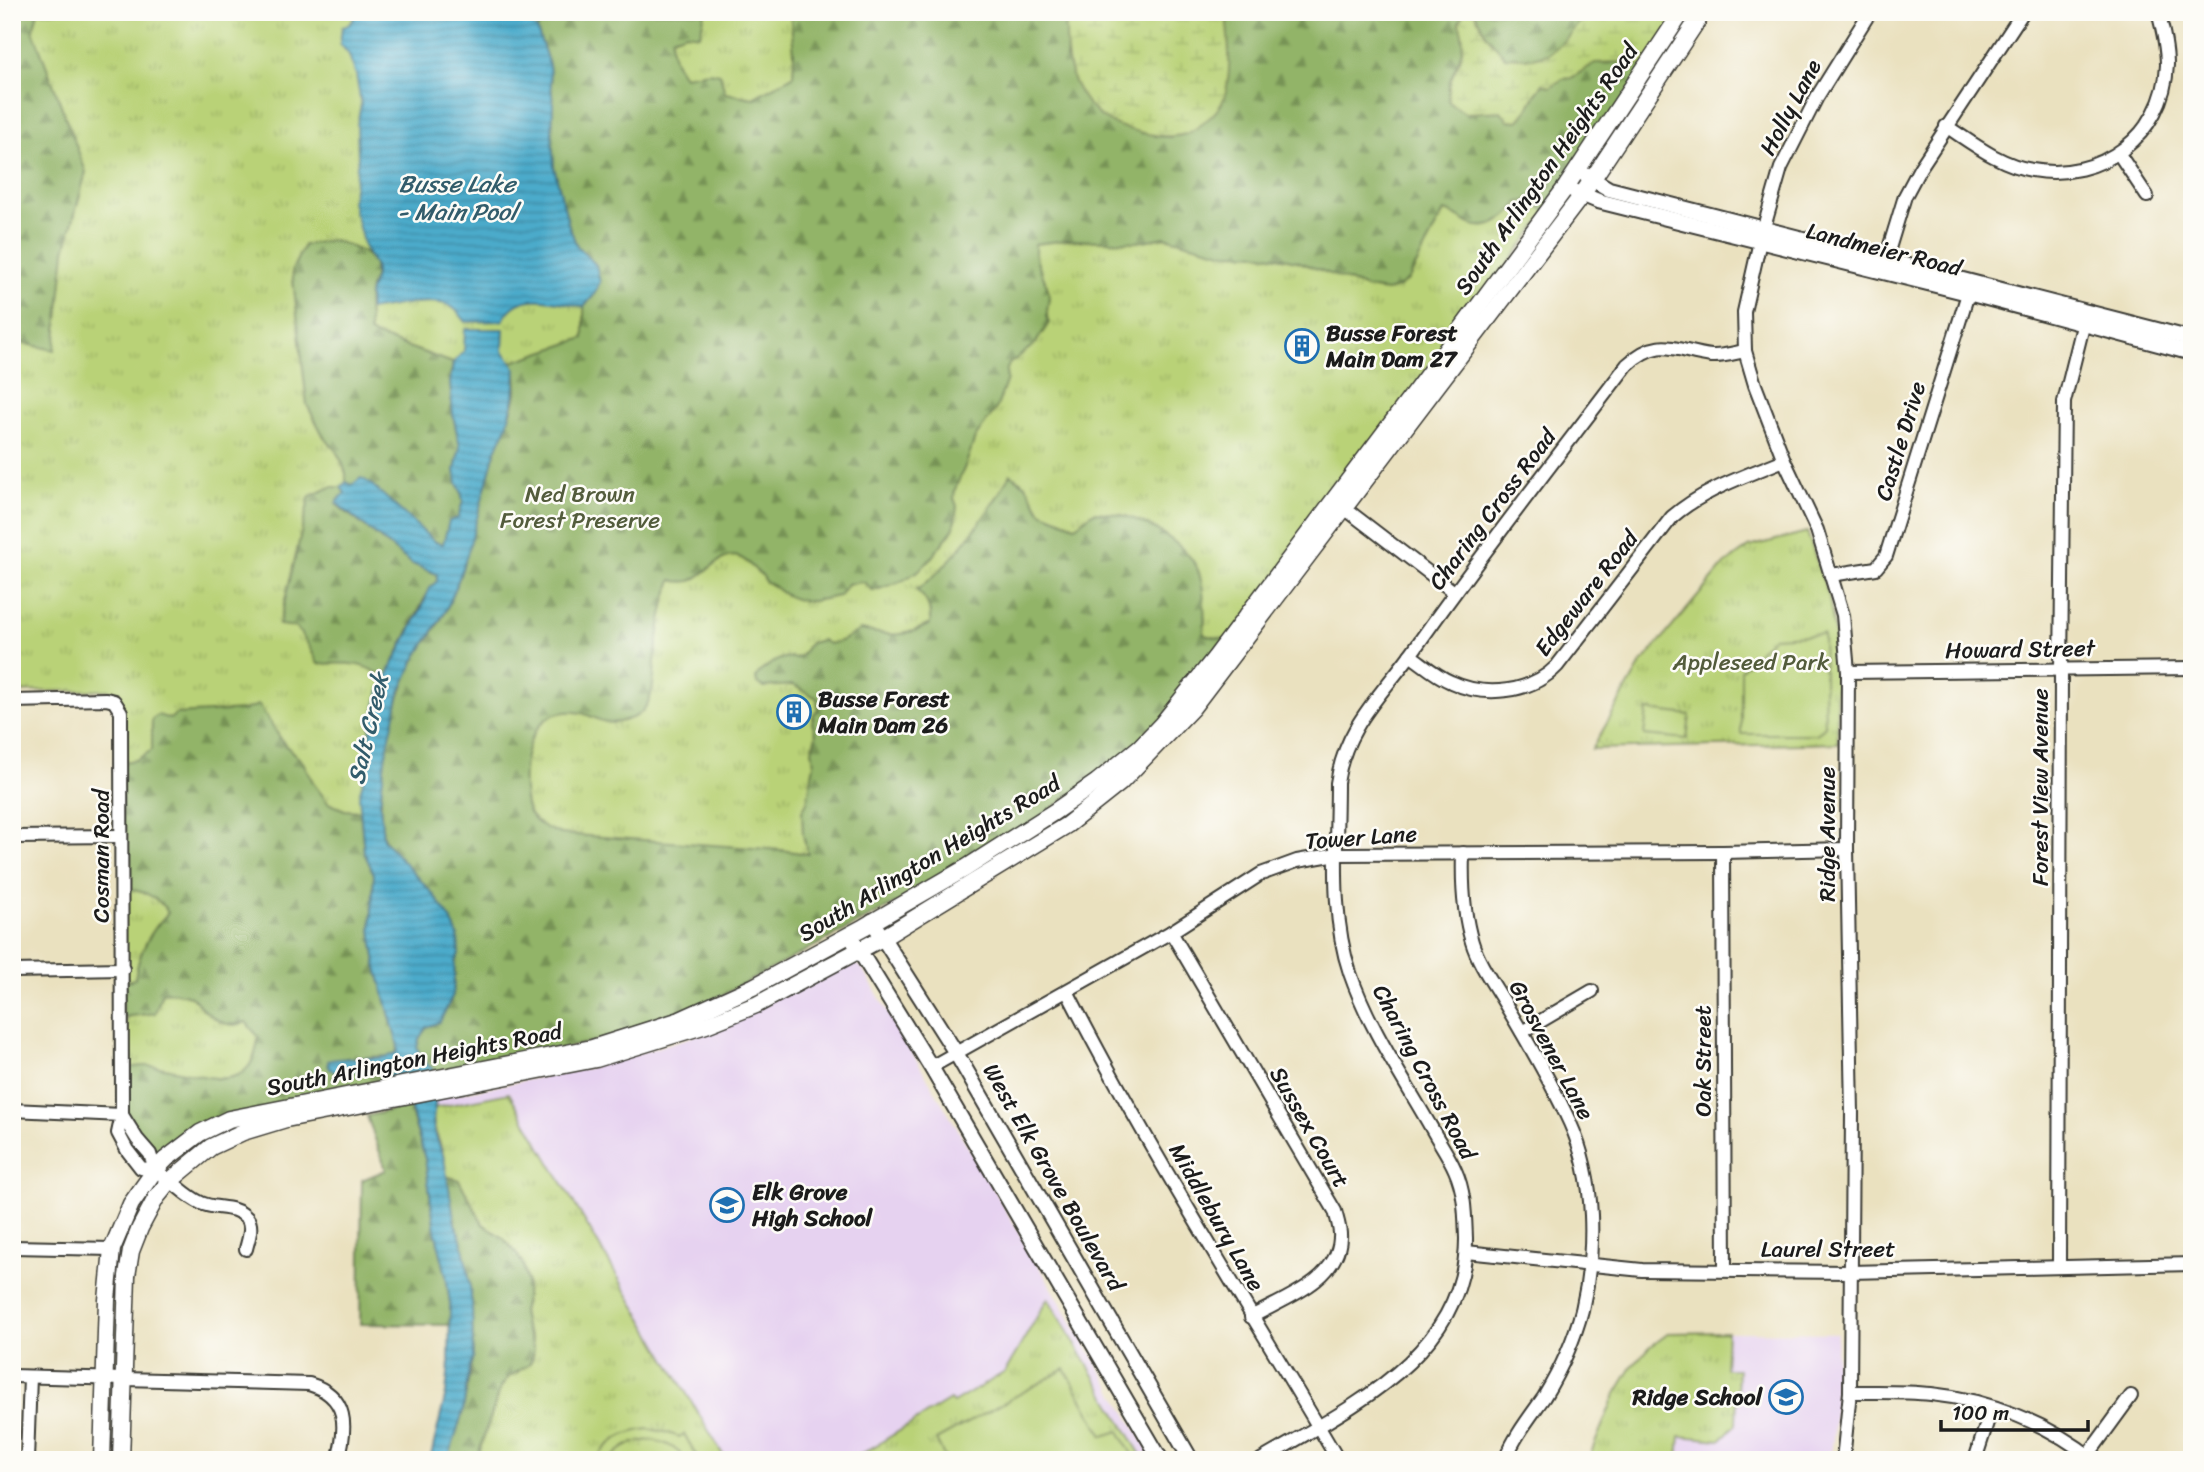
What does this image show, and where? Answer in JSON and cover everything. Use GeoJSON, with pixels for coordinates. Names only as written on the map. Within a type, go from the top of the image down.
{"type":"FeatureCollection","features":[{"type":"Feature","properties":{"kind":"main road","name":"South Arlington Heights Road"},"geometry":{"type":"LineString","coordinates":[[445,1083],[592,1048],[665,1025],[753,986],[850,935],[971,864],[1054,812],[1140,747],[1215,658],[1419,388],[1566,187],[1682,12]]}},
{"type":"Feature","properties":{"kind":"main road","name":"South Arlington Heights Road"},"geometry":{"type":"LineString","coordinates":[[102,1460],[108,1280],[112,1249],[131,1204],[155,1170],[200,1133],[229,1119],[596,1059],[706,1025],[756,1005],[884,937],[1067,825],[1120,783],[1192,708],[1582,195],[1703,12]]}},
{"type":"Feature","properties":{"kind":"main road","name":"South Arlington Heights Road"},"geometry":{"type":"LineString","coordinates":[[121,1460],[127,1276],[131,1251],[156,1198],[170,1181],[211,1147],[243,1132],[389,1093]]}},
{"type":"Feature","properties":{"kind":"street","name":"Holly Lane"},"geometry":{"type":"LineString","coordinates":[[1762,235],[1786,155],[1817,97],[1870,12]]}},
{"type":"Feature","properties":{"kind":"street"},"geometry":{"type":"LineString","coordinates":[[1884,266],[1905,196],[1946,126],[2023,12]]}},
{"type":"Feature","properties":{"kind":"street"},"geometry":{"type":"LineString","coordinates":[[1946,126],[1998,158],[2030,170],[2049,173],[2073,170],[2119,154],[2138,137],[2150,119],[2164,85],[2166,52],[2158,12]]}},
{"type":"Feature","properties":{"kind":"street"},"geometry":{"type":"LineString","coordinates":[[2119,154],[2147,196]]}},
{"type":"Feature","properties":{"kind":"street","name":"Landmeier Road"},"geometry":{"type":"LineString","coordinates":[[1577,170],[1609,189],[1762,235]]}},
{"type":"Feature","properties":{"kind":"street","name":"Landmeier Road"},"geometry":{"type":"LineString","coordinates":[[1566,187],[1582,195],[1762,235],[2085,317],[2192,339]]}},
{"type":"Feature","properties":{"kind":"street","name":"Ridge Avenue"},"geometry":{"type":"LineString","coordinates":[[1762,235],[1744,312],[1745,351],[1784,460],[1817,530],[1843,615],[1848,673],[1847,849],[1852,1113],[1850,1392],[1843,1460]]}},
{"type":"Feature","properties":{"kind":"street","name":"Castle Drive"},"geometry":{"type":"LineString","coordinates":[[1831,575],[1876,568],[1886,556],[1970,287]]}},
{"type":"Feature","properties":{"kind":"street","name":"Landmeier Road"},"geometry":{"type":"LineString","coordinates":[[2085,317],[2192,353]]}},
{"type":"Feature","properties":{"kind":"street","name":"Forest View Avenue"},"geometry":{"type":"LineString","coordinates":[[2059,1266],[2064,402],[2085,317]]}},
{"type":"Feature","properties":{"kind":"street","name":"Charing Cross Road"},"geometry":{"type":"LineString","coordinates":[[1261,1460],[1381,1388],[1400,1372],[1444,1320],[1454,1299],[1466,1252],[1465,1201],[1455,1170],[1368,1016],[1350,973],[1339,925],[1337,783],[1343,754],[1351,734],[1454,592],[1627,365],[1654,347],[1665,346],[1720,356],[1745,351]]}},
{"type":"Feature","properties":{"kind":"street","name":"Edgeware Road"},"geometry":{"type":"LineString","coordinates":[[1410,655],[1441,678],[1466,688],[1513,690],[1537,682],[1557,666],[1672,517],[1700,496],[1784,460]]}},
{"type":"Feature","properties":{"kind":"street"},"geometry":{"type":"LineString","coordinates":[[1343,507],[1454,592]]}},
{"type":"Feature","properties":{"kind":"street","name":"Howard Street"},"geometry":{"type":"LineString","coordinates":[[1848,673],[2192,668]]}},
{"type":"Feature","properties":{"kind":"street","name":"Cosman Road"},"geometry":{"type":"LineString","coordinates":[[12,701],[106,699],[114,701],[121,712],[122,1115],[118,1133],[141,1168],[155,1170],[200,1203],[234,1209],[246,1217],[251,1228],[246,1249]]}},
{"type":"Feature","properties":{"kind":"street"},"geometry":{"type":"LineString","coordinates":[[12,837],[121,836]]}},
{"type":"Feature","properties":{"kind":"street","name":"Tower Lane"},"geometry":{"type":"LineString","coordinates":[[931,1067],[1171,932],[1261,874],[1297,861],[1337,854],[1847,849]]}},
{"type":"Feature","properties":{"kind":"street","name":"Oak Street"},"geometry":{"type":"LineString","coordinates":[[1723,852],[1725,1270]]}},
{"type":"Feature","properties":{"kind":"street","name":"Grosvener Lane"},"geometry":{"type":"LineString","coordinates":[[1463,853],[1464,898],[1472,944],[1571,1125],[1584,1167],[1592,1207],[1590,1266],[1573,1343],[1505,1460]]}},
{"type":"Feature","properties":{"kind":"street","name":"West Elk Grove Boulevard"},"geometry":{"type":"LineString","coordinates":[[872,921],[956,1053],[1191,1460]]}},
{"type":"Feature","properties":{"kind":"street","name":"Sussex Court"},"geometry":{"type":"LineString","coordinates":[[1171,932],[1335,1211],[1340,1238],[1334,1261],[1319,1280],[1251,1317]]}},
{"type":"Feature","properties":{"kind":"street"},"geometry":{"type":"LineString","coordinates":[[850,935],[931,1067],[1161,1460]]}},
{"type":"Feature","properties":{"kind":"street"},"geometry":{"type":"LineString","coordinates":[[12,971],[123,969]]}},
{"type":"Feature","properties":{"kind":"street","name":"Middlebury Lane"},"geometry":{"type":"LineString","coordinates":[[1067,991],[1109,1073],[1338,1460]]}},
{"type":"Feature","properties":{"kind":"street"},"geometry":{"type":"LineString","coordinates":[[1522,1032],[1592,991]]}},
{"type":"Feature","properties":{"kind":"street"},"geometry":{"type":"LineString","coordinates":[[12,1110],[122,1115]]}},
{"type":"Feature","properties":{"kind":"street"},"geometry":{"type":"LineString","coordinates":[[12,1247],[112,1249]]}},
{"type":"Feature","properties":{"kind":"street","name":"Laurel Street"},"geometry":{"type":"LineString","coordinates":[[1466,1252],[1642,1270],[1850,1272],[2192,1264]]}},
{"type":"Feature","properties":{"kind":"street"},"geometry":{"type":"LineString","coordinates":[[12,1376],[309,1384],[333,1398],[344,1418],[345,1433],[338,1460]]}},
{"type":"Feature","properties":{"kind":"street"},"geometry":{"type":"LineString","coordinates":[[27,1460],[30,1377]]}},
{"type":"Feature","properties":{"kind":"street"},"geometry":{"type":"LineString","coordinates":[[1850,1392],[1931,1394],[1964,1399],[2039,1426],[2091,1457],[2131,1396]]}},
{"type":"Feature","properties":{"kind":"street"},"geometry":{"type":"LineString","coordinates":[[1975,1460],[1992,1407]]}},
{"type":"Feature","properties":{"kind":"shaded area","name":"Elk Grove High School"},"geometry":{"type":"Polygon","coordinates":[[[849,962],[862,968],[1154,1460],[448,1460],[463,1411],[472,1304],[433,1119],[436,1098],[589,1068],[692,1037],[849,962]]]}},
{"type":"Feature","properties":{"kind":"shaded area","name":"Ridge School"},"geometry":{"type":"Polygon","coordinates":[[[1727,1332],[1837,1333],[1834,1432],[1830,1460],[1678,1460],[1680,1436],[1720,1440],[1738,1370],[1725,1369],[1727,1332]]]}},
{"type":"Feature","properties":{"kind":"green space","name":"Ned Brown Forest Preserve"},"geometry":{"type":"Polygon","coordinates":[[[12,12],[1671,12],[1547,212],[1228,640],[1124,748],[289,1098],[134,1067],[121,1070],[130,980],[123,981],[122,703],[110,690],[12,692],[12,12]]]}},
{"type":"Feature","properties":{"kind":"green space"},"geometry":{"type":"Polygon","coordinates":[[[12,12],[38,12],[33,30],[86,172],[65,251],[55,350],[21,343],[12,344],[12,12]]]}},
{"type":"Feature","properties":{"kind":"green space"},"geometry":{"type":"Polygon","coordinates":[[[545,12],[705,12],[700,35],[686,33],[672,38],[678,67],[684,76],[709,72],[720,74],[725,93],[753,98],[793,76],[790,12],[1065,12],[1068,40],[1066,58],[1155,136],[1170,137],[1187,133],[1228,82],[1226,12],[1464,12],[1459,23],[1463,40],[1461,54],[1449,84],[1449,102],[1465,113],[1501,111],[1508,120],[1518,121],[1522,117],[1544,84],[1551,86],[1571,78],[1595,63],[1621,62],[1646,67],[1547,212],[1530,201],[1519,202],[1498,222],[1477,226],[1444,211],[1409,279],[1397,288],[1386,291],[1366,288],[1297,261],[1262,254],[1226,253],[1165,237],[1138,242],[1068,240],[1035,244],[1037,262],[1049,293],[1049,323],[1035,344],[1009,364],[1007,379],[997,407],[975,438],[955,489],[957,506],[954,528],[928,562],[902,581],[873,591],[864,582],[847,584],[839,596],[812,601],[798,600],[784,594],[765,582],[763,576],[747,562],[734,556],[721,560],[690,581],[672,580],[660,625],[648,703],[636,716],[618,722],[605,722],[575,712],[559,713],[546,720],[536,730],[526,759],[524,791],[528,811],[540,824],[561,834],[808,854],[803,835],[802,811],[807,802],[814,764],[812,750],[816,735],[812,722],[818,710],[817,698],[793,685],[763,687],[757,683],[756,677],[776,661],[800,656],[810,643],[822,640],[828,644],[833,643],[860,630],[903,634],[930,624],[928,605],[916,590],[942,568],[969,537],[1010,474],[1026,485],[1041,512],[1075,526],[1094,512],[1115,514],[1144,523],[1168,537],[1188,556],[1200,576],[1204,635],[1228,640],[1139,749],[971,864],[665,1025],[436,1078],[417,1048],[426,1027],[453,995],[455,962],[459,954],[434,897],[385,841],[381,794],[387,746],[399,698],[419,654],[439,623],[454,591],[488,473],[512,408],[517,385],[512,362],[584,338],[584,307],[594,295],[596,265],[577,246],[554,167],[549,65],[537,29],[545,12]]]}},
{"type":"Feature","properties":{"kind":"green space"},"geometry":{"type":"Polygon","coordinates":[[[1065,12],[1226,12],[1229,66],[1222,104],[1198,127],[1177,136],[1154,135],[1107,120],[1086,102],[1072,77],[1065,12]]]}},
{"type":"Feature","properties":{"kind":"green space"},"geometry":{"type":"Polygon","coordinates":[[[1464,12],[1474,12],[1487,36],[1505,57],[1533,58],[1548,54],[1562,43],[1579,23],[1601,12],[1682,12],[1646,67],[1621,62],[1595,63],[1550,87],[1543,84],[1518,121],[1508,120],[1501,111],[1465,113],[1449,102],[1450,81],[1463,46],[1459,23],[1464,12]]]}},
{"type":"Feature","properties":{"kind":"green space"},"geometry":{"type":"Polygon","coordinates":[[[1474,12],[1601,12],[1579,23],[1562,43],[1548,54],[1533,58],[1505,57],[1487,36],[1474,12]]]}},
{"type":"Feature","properties":{"kind":"green space"},"geometry":{"type":"Polygon","coordinates":[[[332,240],[359,250],[374,264],[375,274],[368,298],[369,333],[453,363],[450,382],[460,447],[455,470],[463,501],[458,518],[443,544],[435,542],[346,482],[342,462],[324,437],[307,405],[292,270],[304,245],[332,240]]]}},
{"type":"Feature","properties":{"kind":"green space"},"geometry":{"type":"Polygon","coordinates":[[[331,487],[341,487],[345,493],[336,504],[412,564],[437,574],[437,581],[429,589],[386,678],[354,664],[318,664],[296,627],[279,625],[310,496],[331,487]]]}},
{"type":"Feature","properties":{"kind":"green space","name":"Appleseed Park"},"geometry":{"type":"Polygon","coordinates":[[[1807,532],[1829,597],[1834,629],[1838,743],[1592,749],[1641,664],[1724,565],[1749,547],[1807,532]]]}},
{"type":"Feature","properties":{"kind":"green space"},"geometry":{"type":"Polygon","coordinates":[[[1823,634],[1825,726],[1817,734],[1741,734],[1741,670],[1773,637],[1823,634]]]}},
{"type":"Feature","properties":{"kind":"green space"},"geometry":{"type":"Polygon","coordinates":[[[259,705],[285,745],[303,762],[328,803],[345,810],[360,811],[364,852],[374,874],[371,930],[376,964],[398,1046],[396,1054],[391,1056],[345,1058],[398,1067],[388,1080],[229,1119],[155,1170],[122,1115],[121,1070],[149,1066],[207,1077],[235,1076],[246,1070],[254,1057],[258,1037],[246,1022],[234,1025],[222,1023],[192,997],[180,993],[162,993],[155,1013],[123,1017],[123,981],[135,978],[146,942],[168,913],[159,902],[148,895],[122,889],[121,762],[136,760],[152,750],[152,719],[158,715],[170,719],[176,714],[244,710],[259,705]]]}},
{"type":"Feature","properties":{"kind":"green space"},"geometry":{"type":"Polygon","coordinates":[[[1647,710],[1690,715],[1687,739],[1644,735],[1647,710]]]}},
{"type":"Feature","properties":{"kind":"green space"},"geometry":{"type":"Polygon","coordinates":[[[509,1093],[726,1460],[476,1460],[501,1387],[509,1377],[528,1365],[532,1340],[525,1327],[522,1311],[526,1296],[492,1232],[483,1224],[459,1180],[446,1176],[443,1152],[435,1130],[434,1108],[509,1093]]]}},
{"type":"Feature","properties":{"kind":"green space"},"geometry":{"type":"Polygon","coordinates":[[[409,1106],[425,1159],[435,1230],[446,1275],[450,1325],[360,1324],[362,1180],[386,1170],[367,1116],[409,1106]]]}},
{"type":"Feature","properties":{"kind":"green space"},"geometry":{"type":"Polygon","coordinates":[[[446,1176],[459,1180],[483,1224],[503,1238],[514,1250],[523,1264],[527,1282],[522,1311],[534,1349],[532,1360],[509,1377],[501,1387],[476,1460],[448,1460],[463,1411],[473,1353],[468,1271],[446,1176]]]}},
{"type":"Feature","properties":{"kind":"green space"},"geometry":{"type":"Polygon","coordinates":[[[1048,1298],[1144,1460],[852,1460],[950,1400],[953,1403],[1005,1372],[1048,1298]]]}},
{"type":"Feature","properties":{"kind":"green space"},"geometry":{"type":"Polygon","coordinates":[[[1727,1332],[1725,1369],[1738,1369],[1736,1424],[1720,1440],[1680,1436],[1678,1460],[1588,1460],[1614,1397],[1632,1367],[1650,1347],[1669,1333],[1727,1332]]]}},
{"type":"Feature","properties":{"kind":"green space"},"geometry":{"type":"Polygon","coordinates":[[[1065,1369],[1103,1436],[1119,1431],[1135,1460],[921,1460],[945,1458],[936,1440],[1065,1369]]]}},
{"type":"Feature","properties":{"kind":"green space"},"geometry":{"type":"Polygon","coordinates":[[[649,1429],[679,1437],[684,1434],[699,1460],[686,1460],[668,1445],[648,1441],[628,1446],[610,1460],[596,1460],[606,1447],[619,1438],[649,1429]]]}},
{"type":"Feature","properties":{"kind":"water","name":"Busse Lake - Main Pool"},"geometry":{"type":"Polygon","coordinates":[[[355,12],[535,12],[530,24],[537,29],[549,65],[554,167],[577,246],[596,265],[600,282],[584,307],[550,301],[527,301],[509,311],[503,321],[466,322],[455,309],[442,303],[370,310],[369,294],[375,267],[364,246],[352,202],[361,104],[356,75],[348,53],[340,44],[342,27],[352,22],[355,12]]]}},
{"type":"Feature","properties":{"kind":"water"},"geometry":{"type":"Polygon","coordinates":[[[465,329],[504,329],[503,351],[516,370],[514,398],[507,426],[495,452],[454,592],[445,612],[414,661],[400,692],[385,759],[380,804],[383,839],[433,894],[451,919],[458,936],[459,954],[455,962],[453,995],[440,1022],[426,1027],[417,1048],[424,1062],[432,1068],[438,1088],[433,1119],[434,1131],[444,1158],[455,1224],[468,1271],[473,1358],[463,1411],[448,1460],[430,1460],[446,1393],[450,1304],[435,1230],[425,1159],[407,1095],[388,1080],[389,1075],[398,1067],[395,1065],[337,1073],[330,1069],[328,1061],[384,1057],[398,1051],[376,964],[371,930],[374,874],[364,852],[359,796],[368,763],[371,726],[380,690],[429,589],[437,581],[437,574],[412,564],[336,503],[345,493],[341,487],[346,482],[352,485],[361,478],[370,483],[435,542],[443,544],[449,521],[458,518],[463,501],[455,470],[460,447],[450,382],[453,363],[464,351],[465,329]]]}},
{"type":"Feature","properties":{"kind":"place","name":"Busse Forest Main Dam 27"},"geometry":{"type":"Point","coordinates":[1302,346]}},
{"type":"Feature","properties":{"kind":"place","name":"Busse Forest Main Dam 26"},"geometry":{"type":"Point","coordinates":[794,712]}},
{"type":"Feature","properties":{"kind":"place","name":"Elk Grove High School"},"geometry":{"type":"Point","coordinates":[727,1205]}},
{"type":"Feature","properties":{"kind":"place","name":"Ridge School"},"geometry":{"type":"Point","coordinates":[1786,1397]}},
{"type":"Feature","properties":{"kind":"water label","name":"Salt Creek"},"geometry":{"type":"Point","coordinates":[368,729]}}]}
